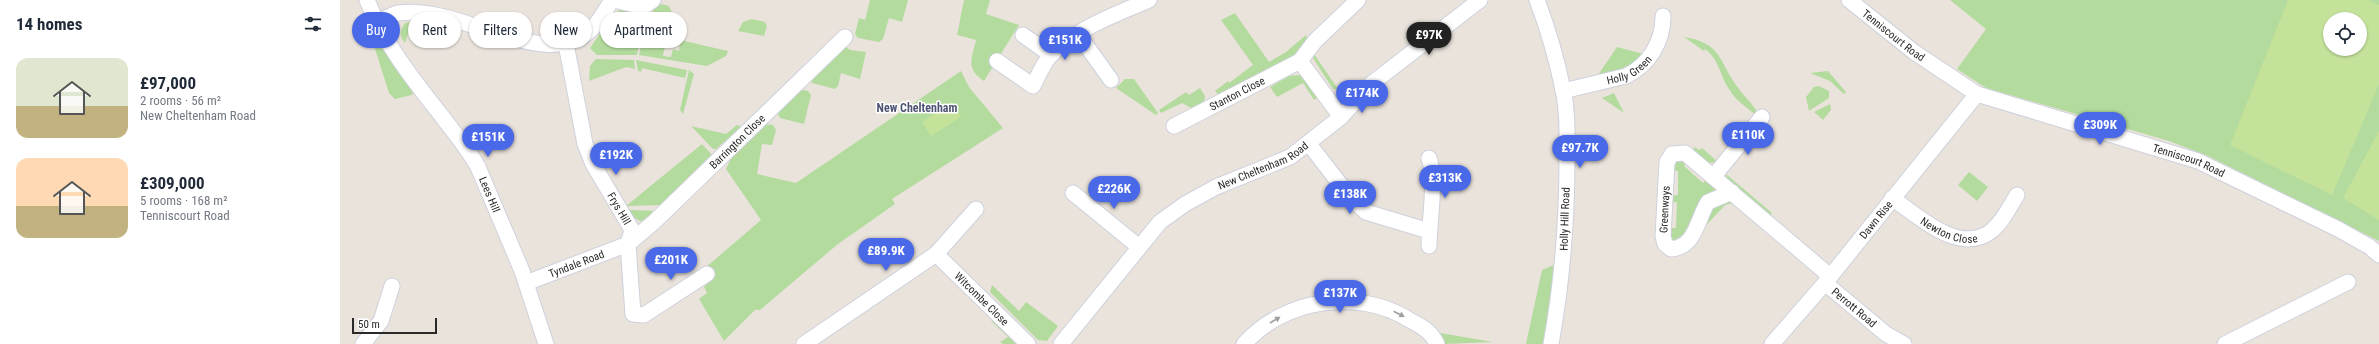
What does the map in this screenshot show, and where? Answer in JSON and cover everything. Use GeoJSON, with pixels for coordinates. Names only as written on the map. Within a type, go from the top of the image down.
{"type":"FeatureCollection","features":[{"type":"Feature","properties":{"kind":"street","name":"Lees Hill"},"geometry":{"type":"LineString","coordinates":[[367,0],[372,12]]}},
{"type":"Feature","properties":{"kind":"street"},"geometry":{"type":"LineString","coordinates":[[592,28],[613,0],[643,7],[653,0]]}},
{"type":"Feature","properties":{"kind":"street"},"geometry":{"type":"LineString","coordinates":[[997,61],[1033,86],[1051,55],[1078,34],[1149,0]]}},
{"type":"Feature","properties":{"kind":"street","name":"Stanton Close"},"geometry":{"type":"LineString","coordinates":[[1174,126],[1300,61],[1316,41],[1358,0]]}},
{"type":"Feature","properties":{"kind":"street","name":"New Cheltenham Road"},"geometry":{"type":"LineString","coordinates":[[1061,344],[1160,222],[1185,204],[1216,187],[1290,157],[1309,144],[1341,117],[1371,84],[1480,0]]}},
{"type":"Feature","properties":{"kind":"street","name":"Holly Hill Road"},"geometry":{"type":"LineString","coordinates":[[1537,0],[1545,21],[1564,91],[1567,136],[1565,242],[1561,286],[1551,344]]}},
{"type":"Feature","properties":{"kind":"street","name":"Tenniscourt Road"},"geometry":{"type":"LineString","coordinates":[[1849,0],[1909,48],[1977,94],[2198,161],[2338,229],[2370,247],[2379,255]]}},
{"type":"Feature","properties":{"kind":"street"},"geometry":{"type":"LineString","coordinates":[[399,7],[451,18],[540,45]]}},
{"type":"Feature","properties":{"kind":"street","name":"Holly Green"},"geometry":{"type":"LineString","coordinates":[[1564,91],[1626,76],[1635,72],[1655,50],[1663,30],[1663,16]]}},
{"type":"Feature","properties":{"kind":"street"},"geometry":{"type":"LineString","coordinates":[[1078,34],[1111,80]]}},
{"type":"Feature","properties":{"kind":"street"},"geometry":{"type":"LineString","coordinates":[[1023,35],[1051,55]]}},
{"type":"Feature","properties":{"kind":"street","name":"Barrington Close"},"geometry":{"type":"LineString","coordinates":[[628,244],[654,222],[845,37]]}},
{"type":"Feature","properties":{"kind":"street","name":"Lees Hill"},"geometry":{"type":"LineString","coordinates":[[393,48],[423,92],[470,151],[526,283],[546,344]]}},
{"type":"Feature","properties":{"kind":"street","name":"Frys Hill"},"geometry":{"type":"LineString","coordinates":[[567,48],[585,144],[593,164],[632,230],[628,244],[631,308],[633,314],[637,316],[644,315],[707,274]]}},
{"type":"Feature","properties":{"kind":"street"},"geometry":{"type":"LineString","coordinates":[[1300,61],[1341,117]]}},
{"type":"Feature","properties":{"kind":"street","name":"Dawn Rise"},"geometry":{"type":"LineString","coordinates":[[1772,344],[1827,279],[1977,94]]}},
{"type":"Feature","properties":{"kind":"street"},"geometry":{"type":"LineString","coordinates":[[1713,177],[1766,114]]}},
{"type":"Feature","properties":{"kind":"street"},"geometry":{"type":"LineString","coordinates":[[1309,144],[1350,197],[1366,212],[1429,239],[1431,200],[1431,166],[1429,158]]}},
{"type":"Feature","properties":{"kind":"street","name":"Greenways"},"geometry":{"type":"LineString","coordinates":[[1732,192],[1708,202],[1694,234],[1687,243],[1680,248],[1672,249],[1665,244],[1662,236],[1667,162],[1669,157],[1677,152],[1685,153],[1732,192],[1827,279]]}},
{"type":"Feature","properties":{"kind":"street"},"geometry":{"type":"LineString","coordinates":[[1073,193],[1139,247]]}},
{"type":"Feature","properties":{"kind":"street","name":"Newton Close"},"geometry":{"type":"LineString","coordinates":[[1892,198],[1939,230],[1952,236],[1965,239],[1978,238],[1989,233],[1999,224],[2017,195]]}},
{"type":"Feature","properties":{"kind":"street"},"geometry":{"type":"LineString","coordinates":[[804,344],[936,254],[976,209]]}},
{"type":"Feature","properties":{"kind":"street","name":"Tyndale Road"},"geometry":{"type":"LineString","coordinates":[[526,283],[628,244]]}},
{"type":"Feature","properties":{"kind":"street","name":"Witcombe Close"},"geometry":{"type":"LineString","coordinates":[[936,254],[1028,344]]}},
{"type":"Feature","properties":{"kind":"street","name":"Perrott Road"},"geometry":{"type":"LineString","coordinates":[[1827,279],[1886,334],[1904,344]]}},
{"type":"Feature","properties":{"kind":"street"},"geometry":{"type":"LineString","coordinates":[[2225,344],[2348,282]]}},
{"type":"Feature","properties":{"kind":"street"},"geometry":{"type":"LineString","coordinates":[[363,344],[381,321],[392,286]]}},
{"type":"Feature","properties":{"kind":"street"},"geometry":{"type":"LineString","coordinates":[[1244,344],[1263,328],[1285,314],[1307,306],[1342,300],[1379,305],[1398,312],[1432,333],[1437,344]]}},
{"type":"Feature","properties":{"kind":"green space"},"geometry":{"type":"Polygon","coordinates":[[[870,0],[908,0],[902,22],[889,18],[883,39],[879,42],[858,38],[855,34],[859,18],[865,20],[870,0]]]}},
{"type":"Feature","properties":{"kind":"green space"},"geometry":{"type":"Polygon","coordinates":[[[964,0],[990,0],[986,14],[1019,25],[984,81],[974,72],[971,63],[976,40],[957,35],[964,0]]]}},
{"type":"Feature","properties":{"kind":"green space"},"geometry":{"type":"Polygon","coordinates":[[[1950,0],[2379,0],[2379,241],[2208,156],[2169,141],[1986,88],[1957,69],[1986,29],[1950,0]]]}},
{"type":"Feature","properties":{"kind":"green space"},"geometry":{"type":"Polygon","coordinates":[[[2288,0],[2368,0],[2379,5],[2379,84],[2332,195],[2230,145],[2288,0]]]}},
{"type":"Feature","properties":{"kind":"green space"},"geometry":{"type":"Polygon","coordinates":[[[661,4],[669,6],[672,12],[653,12],[654,9],[661,4]]]}},
{"type":"Feature","properties":{"kind":"green space"},"geometry":{"type":"Polygon","coordinates":[[[623,9],[632,10],[632,12],[616,12],[623,9]]]}},
{"type":"Feature","properties":{"kind":"green space"},"geometry":{"type":"Polygon","coordinates":[[[1235,13],[1269,62],[1286,52],[1306,35],[1308,40],[1298,56],[1218,94],[1215,91],[1228,81],[1229,83],[1253,65],[1221,20],[1235,13]]]}},
{"type":"Feature","properties":{"kind":"green space"},"geometry":{"type":"Polygon","coordinates":[[[752,19],[765,22],[767,26],[764,36],[738,31],[743,22],[752,19]]]}},
{"type":"Feature","properties":{"kind":"green space"},"geometry":{"type":"Polygon","coordinates":[[[408,22],[408,34],[405,43],[401,33],[405,23],[408,22]]]}},
{"type":"Feature","properties":{"kind":"green space"},"geometry":{"type":"Polygon","coordinates":[[[600,33],[600,48],[638,48],[637,55],[597,55],[590,48],[592,48],[592,45],[600,33]]]}},
{"type":"Feature","properties":{"kind":"green space"},"geometry":{"type":"Polygon","coordinates":[[[1684,37],[1705,43],[1712,48],[1736,85],[1756,110],[1756,115],[1734,97],[1710,53],[1705,49],[1704,51],[1684,37]]]}},
{"type":"Feature","properties":{"kind":"green space"},"geometry":{"type":"Polygon","coordinates":[[[687,42],[728,51],[726,56],[707,66],[639,55],[640,48],[665,48],[663,56],[671,57],[673,49],[679,51],[679,48],[687,48],[687,42]]]}},
{"type":"Feature","properties":{"kind":"green space"},"geometry":{"type":"Polygon","coordinates":[[[845,46],[850,50],[866,52],[860,79],[841,73],[838,86],[835,89],[812,83],[811,79],[845,46]]]}},
{"type":"Feature","properties":{"kind":"green space"},"geometry":{"type":"Polygon","coordinates":[[[1617,47],[1644,54],[1629,69],[1596,78],[1617,47]]]}},
{"type":"Feature","properties":{"kind":"green space"},"geometry":{"type":"Polygon","coordinates":[[[375,48],[385,48],[414,89],[412,95],[395,99],[389,93],[375,48]]]}},
{"type":"Feature","properties":{"kind":"green space"},"geometry":{"type":"Polygon","coordinates":[[[1314,54],[1338,89],[1333,89],[1313,58],[1314,54]]]}},
{"type":"Feature","properties":{"kind":"green space"},"geometry":{"type":"Polygon","coordinates":[[[596,59],[634,60],[635,69],[626,67],[589,81],[590,66],[596,59]]]}},
{"type":"Feature","properties":{"kind":"green space"},"geometry":{"type":"Polygon","coordinates":[[[636,60],[687,70],[685,78],[642,68],[641,72],[638,71],[636,60]]]}},
{"type":"Feature","properties":{"kind":"green space"},"geometry":{"type":"Polygon","coordinates":[[[689,70],[694,74],[683,114],[680,110],[689,70]]]}},
{"type":"Feature","properties":{"kind":"green space"},"geometry":{"type":"Polygon","coordinates":[[[961,71],[969,87],[1003,128],[892,199],[895,204],[838,244],[760,310],[755,310],[724,341],[699,299],[707,293],[704,287],[711,279],[705,268],[761,220],[726,169],[733,154],[764,124],[773,125],[776,130],[772,145],[762,144],[757,174],[796,183],[961,71]]]}},
{"type":"Feature","properties":{"kind":"green space"},"geometry":{"type":"Polygon","coordinates":[[[1828,71],[1846,92],[1844,94],[1830,81],[1810,73],[1828,71]]]}},
{"type":"Feature","properties":{"kind":"green space"},"geometry":{"type":"Polygon","coordinates":[[[1299,75],[1304,78],[1318,97],[1314,100],[1303,83],[1277,97],[1270,87],[1289,76],[1299,75]]]}},
{"type":"Feature","properties":{"kind":"green space"},"geometry":{"type":"Polygon","coordinates":[[[1125,79],[1134,79],[1158,113],[1156,115],[1116,88],[1125,79]]]}},
{"type":"Feature","properties":{"kind":"green space"},"geometry":{"type":"Polygon","coordinates":[[[1819,86],[1829,91],[1829,98],[1809,111],[1806,97],[1814,87],[1819,86]]]}},
{"type":"Feature","properties":{"kind":"green space"},"geometry":{"type":"Polygon","coordinates":[[[1200,88],[1205,96],[1204,101],[1191,108],[1182,103],[1161,113],[1159,110],[1186,92],[1189,95],[1200,88]]]}},
{"type":"Feature","properties":{"kind":"green space"},"geometry":{"type":"Polygon","coordinates":[[[799,89],[808,91],[811,95],[804,124],[780,118],[777,112],[799,89]]]}},
{"type":"Feature","properties":{"kind":"green space"},"geometry":{"type":"Polygon","coordinates":[[[1614,93],[1624,113],[1602,98],[1614,93]]]}},
{"type":"Feature","properties":{"kind":"green space"},"geometry":{"type":"Polygon","coordinates":[[[952,102],[961,117],[931,136],[922,122],[952,102]]]}},
{"type":"Feature","properties":{"kind":"green space"},"geometry":{"type":"Polygon","coordinates":[[[1830,104],[1831,110],[1823,120],[1814,112],[1830,104]]]}},
{"type":"Feature","properties":{"kind":"green space"},"geometry":{"type":"Polygon","coordinates":[[[737,125],[741,127],[716,149],[713,149],[691,126],[726,134],[737,125]]]}},
{"type":"Feature","properties":{"kind":"green space"},"geometry":{"type":"Polygon","coordinates":[[[2379,131],[2379,220],[2343,198],[2379,131]]]}},
{"type":"Feature","properties":{"kind":"green space"},"geometry":{"type":"Polygon","coordinates":[[[702,144],[713,156],[661,205],[626,206],[702,144]]]}},
{"type":"Feature","properties":{"kind":"green space"},"geometry":{"type":"Polygon","coordinates":[[[1695,147],[1699,150],[1702,148],[1718,162],[1708,163],[1692,151],[1695,147]]]}},
{"type":"Feature","properties":{"kind":"green space"},"geometry":{"type":"Polygon","coordinates":[[[1688,160],[1684,166],[1703,183],[1708,177],[1717,189],[1688,234],[1675,242],[1669,239],[1667,228],[1676,228],[1677,202],[1668,203],[1669,196],[1678,195],[1678,171],[1670,170],[1670,161],[1688,160]]]}},
{"type":"Feature","properties":{"kind":"green space"},"geometry":{"type":"Polygon","coordinates":[[[1969,172],[1988,187],[1977,201],[1958,185],[1969,172]]]}},
{"type":"Feature","properties":{"kind":"green space"},"geometry":{"type":"Polygon","coordinates":[[[1726,174],[1772,213],[1769,217],[1727,179],[1726,174]]]}},
{"type":"Feature","properties":{"kind":"green space"},"geometry":{"type":"Polygon","coordinates":[[[1720,199],[1737,202],[1725,205],[1699,233],[1702,221],[1720,199]]]}},
{"type":"Feature","properties":{"kind":"green space"},"geometry":{"type":"Polygon","coordinates":[[[629,210],[660,211],[643,221],[640,221],[633,216],[629,210]]]}},
{"type":"Feature","properties":{"kind":"green space"},"geometry":{"type":"Polygon","coordinates":[[[1554,265],[1560,265],[1546,344],[1526,344],[1542,270],[1554,265]]]}},
{"type":"Feature","properties":{"kind":"green space"},"geometry":{"type":"Polygon","coordinates":[[[992,285],[1019,311],[1026,302],[1058,326],[1047,341],[1038,340],[990,292],[992,285]]]}},
{"type":"Feature","properties":{"kind":"green space"},"geometry":{"type":"Polygon","coordinates":[[[995,320],[1019,344],[1003,344],[1000,342],[1008,337],[991,321],[995,320]]]}},
{"type":"Feature","properties":{"kind":"green space"},"geometry":{"type":"Polygon","coordinates":[[[1440,333],[1493,342],[1444,344],[1437,335],[1440,333]]]}},
{"type":"Feature","properties":{"kind":"district","name":"New Cheltenham"},"geometry":{"type":"Point","coordinates":[917,108]}}]}
